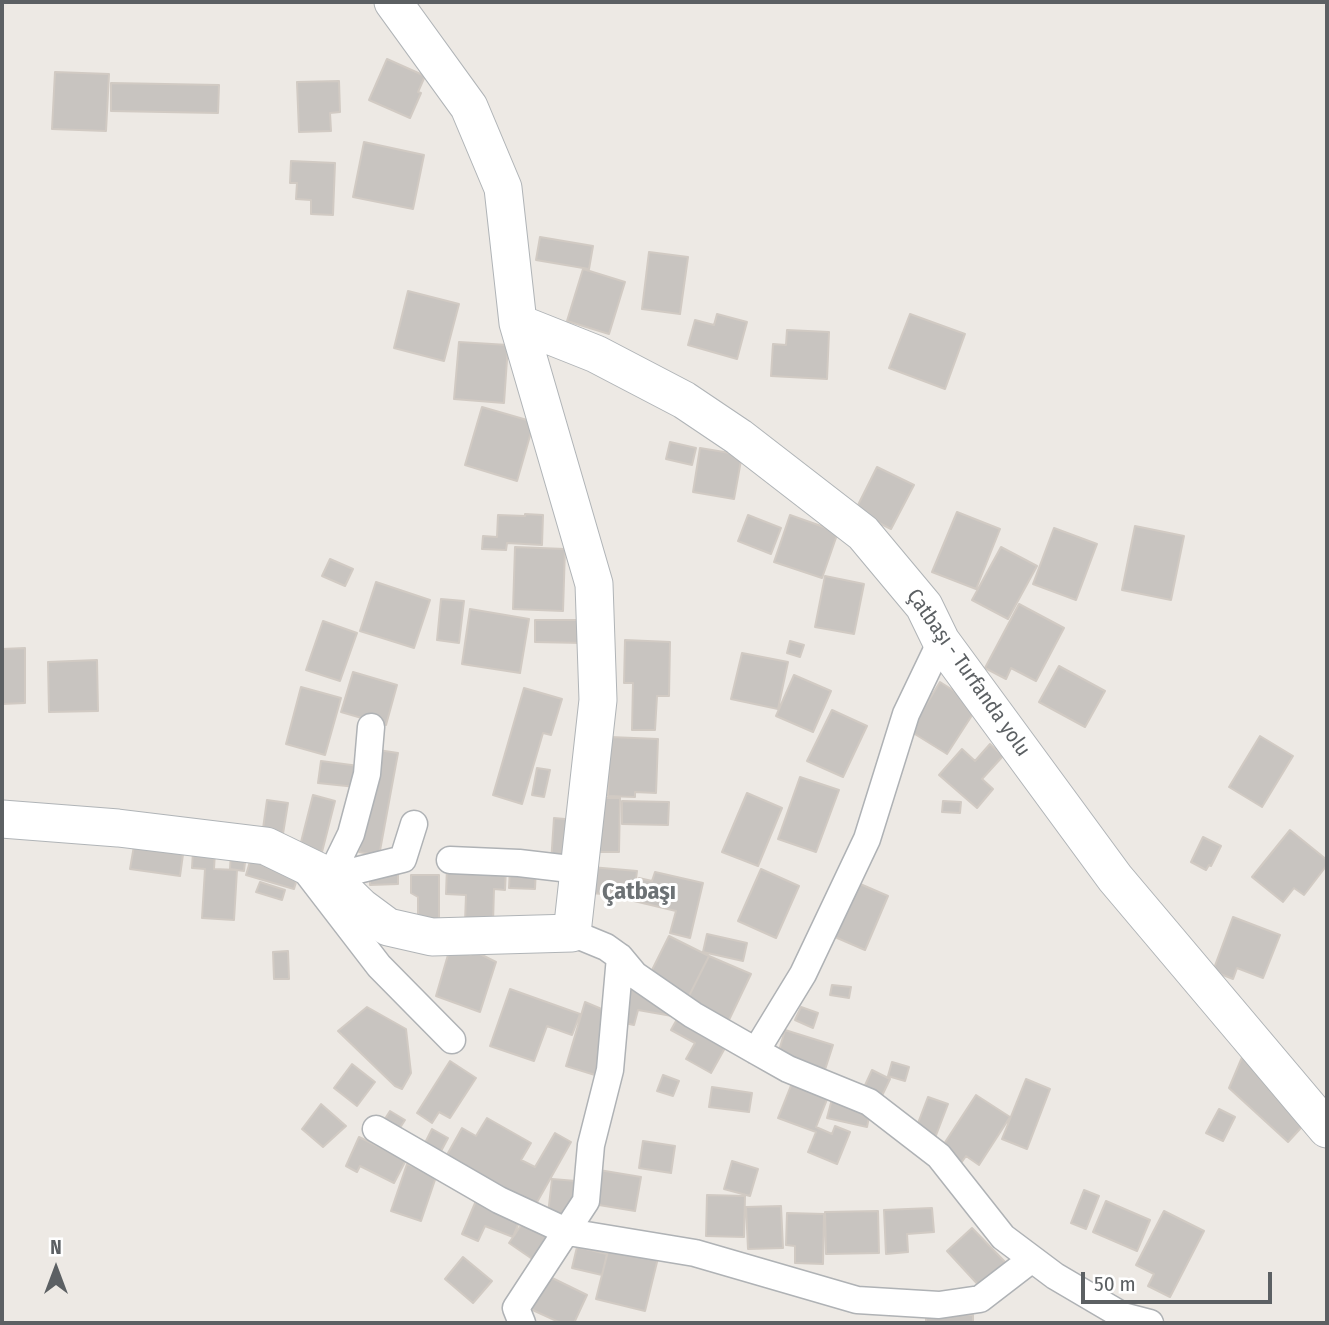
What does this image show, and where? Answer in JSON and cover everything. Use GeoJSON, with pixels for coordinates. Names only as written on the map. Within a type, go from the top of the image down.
{"type":"FeatureCollection","features":[{"type":"Feature","properties":{"kind":"street"},"geometry":{"type":"LineString","coordinates":[[393,2],[469,107],[503,188],[519,323],[594,584],[598,700],[572,933]]}},
{"type":"Feature","properties":{"kind":"street","name":"Çatbaşı - Turfanda yolu"},"geometry":{"type":"LineString","coordinates":[[519,323],[618,366],[684,400],[739,437],[863,533],[924,606],[941,641],[1115,878],[1327,1129]]}},
{"type":"Feature","properties":{"kind":"street"},"geometry":{"type":"LineString","coordinates":[[756,1051],[803,974],[867,839],[906,714],[941,641]]}},
{"type":"Feature","properties":{"kind":"street"},"geometry":{"type":"LineString","coordinates":[[315,870],[351,834],[367,774],[371,727]]}},
{"type":"Feature","properties":{"kind":"street"},"geometry":{"type":"LineString","coordinates":[[2,819],[118,828],[266,846],[315,870],[388,927],[432,937],[572,933],[606,947],[620,957],[635,975],[694,1015],[788,1069],[869,1102],[939,1156],[1003,1237],[1055,1276],[1123,1316],[1150,1323]]}},
{"type":"Feature","properties":{"kind":"street"},"geometry":{"type":"LineString","coordinates":[[315,870],[403,859],[414,824]]}},
{"type":"Feature","properties":{"kind":"street"},"geometry":{"type":"LineString","coordinates":[[450,860],[520,863],[570,869],[579,867]]}},
{"type":"Feature","properties":{"kind":"street"},"geometry":{"type":"LineString","coordinates":[[315,870],[379,966],[452,1040]]}},
{"type":"Feature","properties":{"kind":"street"},"geometry":{"type":"LineString","coordinates":[[522,1323],[516,1308],[586,1201],[591,1145],[610,1070],[620,957]]}},
{"type":"Feature","properties":{"kind":"street"},"geometry":{"type":"LineString","coordinates":[[376,1129],[499,1200],[568,1232],[695,1253],[857,1300],[939,1306],[980,1299],[1032,1259]]}},
{"type":"Feature","properties":{"kind":"building"},"geometry":{"type":"Polygon","coordinates":[[[387,59],[425,76],[410,118],[369,100],[387,59]]]}},
{"type":"Feature","properties":{"kind":"building"},"geometry":{"type":"Polygon","coordinates":[[[55,72],[109,74],[106,131],[52,129],[55,72]]]}},
{"type":"Feature","properties":{"kind":"building"},"geometry":{"type":"Polygon","coordinates":[[[339,81],[340,112],[330,113],[331,131],[299,132],[297,82],[339,81]]]}},
{"type":"Feature","properties":{"kind":"building"},"geometry":{"type":"Polygon","coordinates":[[[111,83],[219,85],[218,113],[111,111],[111,83]]]}},
{"type":"Feature","properties":{"kind":"building"},"geometry":{"type":"Polygon","coordinates":[[[364,142],[424,155],[413,209],[353,197],[364,142]]]}},
{"type":"Feature","properties":{"kind":"building"},"geometry":{"type":"Polygon","coordinates":[[[291,161],[335,163],[333,215],[311,214],[311,200],[296,199],[297,183],[290,183],[291,161]]]}},
{"type":"Feature","properties":{"kind":"building"},"geometry":{"type":"Polygon","coordinates":[[[540,237],[593,246],[589,269],[536,260],[540,237]]]}},
{"type":"Feature","properties":{"kind":"building"},"geometry":{"type":"Polygon","coordinates":[[[649,252],[688,257],[680,314],[642,309],[649,252]]]}},
{"type":"Feature","properties":{"kind":"building"},"geometry":{"type":"Polygon","coordinates":[[[583,269],[625,282],[609,334],[567,321],[583,269]]]}},
{"type":"Feature","properties":{"kind":"building"},"geometry":{"type":"Polygon","coordinates":[[[408,291],[459,304],[444,361],[394,348],[408,291]]]}},
{"type":"Feature","properties":{"kind":"building"},"geometry":{"type":"Polygon","coordinates":[[[717,314],[747,322],[737,359],[688,345],[695,320],[714,325],[717,314]]]}},
{"type":"Feature","properties":{"kind":"building"},"geometry":{"type":"Polygon","coordinates":[[[910,314],[965,334],[945,389],[889,368],[910,314]]]}},
{"type":"Feature","properties":{"kind":"building"},"geometry":{"type":"Polygon","coordinates":[[[787,330],[829,332],[827,379],[771,376],[773,344],[786,345],[787,330]]]}},
{"type":"Feature","properties":{"kind":"building"},"geometry":{"type":"Polygon","coordinates":[[[459,342],[508,345],[504,403],[454,399],[459,342]]]}},
{"type":"Feature","properties":{"kind":"building"},"geometry":{"type":"Polygon","coordinates":[[[482,407],[534,422],[517,481],[465,465],[482,407]]]}},
{"type":"Feature","properties":{"kind":"building"},"geometry":{"type":"Polygon","coordinates":[[[670,442],[696,448],[692,465],[666,459],[670,442]]]}},
{"type":"Feature","properties":{"kind":"building"},"geometry":{"type":"Polygon","coordinates":[[[700,448],[742,455],[734,499],[693,492],[700,448]]]}},
{"type":"Feature","properties":{"kind":"building"},"geometry":{"type":"Polygon","coordinates":[[[877,467],[914,485],[891,529],[855,511],[877,467]]]}},
{"type":"Feature","properties":{"kind":"building"},"geometry":{"type":"Polygon","coordinates":[[[957,512],[1000,529],[976,589],[932,572],[957,512]]]}},
{"type":"Feature","properties":{"kind":"building"},"geometry":{"type":"Polygon","coordinates":[[[498,515],[543,515],[542,545],[507,543],[506,550],[482,549],[483,536],[497,537],[498,515]]]}},
{"type":"Feature","properties":{"kind":"building"},"geometry":{"type":"Polygon","coordinates":[[[748,515],[781,528],[771,554],[738,541],[748,515]]]}},
{"type":"Feature","properties":{"kind":"building"},"geometry":{"type":"Polygon","coordinates":[[[790,515],[838,532],[822,578],[774,562],[790,515]]]}},
{"type":"Feature","properties":{"kind":"building"},"geometry":{"type":"Polygon","coordinates":[[[1135,526],[1184,536],[1171,600],[1122,590],[1135,526]]]}},
{"type":"Feature","properties":{"kind":"building"},"geometry":{"type":"Polygon","coordinates":[[[1054,528],[1097,544],[1076,600],[1033,584],[1054,528]]]}},
{"type":"Feature","properties":{"kind":"building"},"geometry":{"type":"Polygon","coordinates":[[[515,547],[565,549],[563,611],[513,609],[515,547]]]}},
{"type":"Feature","properties":{"kind":"building"},"geometry":{"type":"Polygon","coordinates":[[[1001,547],[1037,566],[1008,619],[972,600],[1001,547]]]}},
{"type":"Feature","properties":{"kind":"building"},"geometry":{"type":"Polygon","coordinates":[[[330,559],[353,569],[345,586],[322,576],[330,559]]]}},
{"type":"Feature","properties":{"kind":"building"},"geometry":{"type":"Polygon","coordinates":[[[825,576],[864,584],[854,634],[815,627],[825,576]]]}},
{"type":"Feature","properties":{"kind":"building"},"geometry":{"type":"Polygon","coordinates":[[[376,582],[430,600],[414,648],[360,631],[376,582]]]}},
{"type":"Feature","properties":{"kind":"building"},"geometry":{"type":"Polygon","coordinates":[[[441,599],[464,601],[459,643],[437,640],[441,599]]]}},
{"type":"Feature","properties":{"kind":"building"},"geometry":{"type":"Polygon","coordinates":[[[1019,604],[1064,628],[1036,681],[1011,668],[1006,679],[985,668],[1019,604]]]}},
{"type":"Feature","properties":{"kind":"building"},"geometry":{"type":"Polygon","coordinates":[[[470,609],[529,619],[520,673],[462,664],[470,609]]]}},
{"type":"Feature","properties":{"kind":"building"},"geometry":{"type":"Polygon","coordinates":[[[535,620],[583,620],[582,643],[535,642],[535,620]]]}},
{"type":"Feature","properties":{"kind":"building"},"geometry":{"type":"Polygon","coordinates":[[[323,621],[357,633],[340,681],[306,670],[323,621]]]}},
{"type":"Feature","properties":{"kind":"building"},"geometry":{"type":"Polygon","coordinates":[[[625,640],[670,642],[669,696],[657,696],[655,730],[632,730],[633,683],[624,683],[625,640]]]}},
{"type":"Feature","properties":{"kind":"building"},"geometry":{"type":"Polygon","coordinates":[[[790,641],[804,645],[800,657],[787,653],[790,641]]]}},
{"type":"Feature","properties":{"kind":"building"},"geometry":{"type":"Polygon","coordinates":[[[25,648],[25,703],[2,704],[2,649],[25,648]]]}},
{"type":"Feature","properties":{"kind":"building"},"geometry":{"type":"Polygon","coordinates":[[[742,653],[788,662],[778,709],[731,699],[742,653]]]}},
{"type":"Feature","properties":{"kind":"building"},"geometry":{"type":"Polygon","coordinates":[[[97,660],[98,711],[49,712],[48,662],[97,660]]]}},
{"type":"Feature","properties":{"kind":"building"},"geometry":{"type":"Polygon","coordinates":[[[1059,666],[1105,691],[1085,727],[1039,702],[1059,666]]]}},
{"type":"Feature","properties":{"kind":"building"},"geometry":{"type":"Polygon","coordinates":[[[353,672],[397,685],[386,725],[341,712],[353,672]]]}},
{"type":"Feature","properties":{"kind":"building"},"geometry":{"type":"Polygon","coordinates":[[[794,675],[831,691],[813,732],[776,716],[794,675]]]}},
{"type":"Feature","properties":{"kind":"building"},"geometry":{"type":"Polygon","coordinates":[[[940,682],[978,706],[947,754],[910,731],[940,682]]]}},
{"type":"Feature","properties":{"kind":"building"},"geometry":{"type":"Polygon","coordinates":[[[301,687],[341,698],[325,755],[286,744],[301,687]]]}},
{"type":"Feature","properties":{"kind":"building"},"geometry":{"type":"Polygon","coordinates":[[[524,688],[562,699],[551,735],[543,733],[522,804],[493,795],[524,688]]]}},
{"type":"Feature","properties":{"kind":"building"},"geometry":{"type":"Polygon","coordinates":[[[832,710],[867,726],[843,777],[807,761],[832,710]]]}},
{"type":"Feature","properties":{"kind":"building"},"geometry":{"type":"Polygon","coordinates":[[[1260,736],[1293,756],[1262,807],[1229,787],[1260,736]]]}},
{"type":"Feature","properties":{"kind":"building"},"geometry":{"type":"Polygon","coordinates":[[[610,737],[658,739],[656,793],[635,792],[635,797],[608,796],[610,737]]]}},
{"type":"Feature","properties":{"kind":"building"},"geometry":{"type":"Polygon","coordinates":[[[990,744],[1003,756],[982,779],[993,789],[977,808],[939,775],[962,749],[975,761],[990,744]]]}},
{"type":"Feature","properties":{"kind":"building"},"geometry":{"type":"Polygon","coordinates":[[[378,750],[398,753],[379,856],[359,852],[378,750]]]}},
{"type":"Feature","properties":{"kind":"building"},"geometry":{"type":"Polygon","coordinates":[[[321,761],[359,766],[356,787],[318,783],[321,761]]]}},
{"type":"Feature","properties":{"kind":"building"},"geometry":{"type":"Polygon","coordinates":[[[537,768],[550,770],[544,797],[532,795],[537,768]]]}},
{"type":"Feature","properties":{"kind":"building"},"geometry":{"type":"Polygon","coordinates":[[[800,777],[839,790],[816,852],[778,839],[800,777]]]}},
{"type":"Feature","properties":{"kind":"building"},"geometry":{"type":"Polygon","coordinates":[[[747,793],[782,808],[758,866],[722,852],[747,793]]]}},
{"type":"Feature","properties":{"kind":"building"},"geometry":{"type":"Polygon","coordinates":[[[313,795],[335,801],[322,852],[300,846],[313,795]]]}},
{"type":"Feature","properties":{"kind":"building"},"geometry":{"type":"Polygon","coordinates":[[[597,798],[620,798],[619,852],[596,852],[597,798]]]}},
{"type":"Feature","properties":{"kind":"building"},"geometry":{"type":"Polygon","coordinates":[[[267,800],[288,803],[281,846],[261,843],[267,800]]]}},
{"type":"Feature","properties":{"kind":"building"},"geometry":{"type":"Polygon","coordinates":[[[622,801],[669,802],[668,825],[622,824],[622,801]]]}},
{"type":"Feature","properties":{"kind":"building"},"geometry":{"type":"Polygon","coordinates":[[[943,801],[961,802],[960,813],[942,812],[943,801]]]}},
{"type":"Feature","properties":{"kind":"building"},"geometry":{"type":"Polygon","coordinates":[[[554,818],[576,820],[574,864],[551,863],[554,818]]]}},
{"type":"Feature","properties":{"kind":"building"},"geometry":{"type":"Polygon","coordinates":[[[1290,830],[1327,860],[1327,865],[1304,895],[1294,888],[1283,902],[1252,877],[1290,830]]]}},
{"type":"Feature","properties":{"kind":"building"},"geometry":{"type":"Polygon","coordinates":[[[1203,837],[1221,846],[1211,866],[1206,870],[1191,862],[1203,837]]]}},
{"type":"Feature","properties":{"kind":"building"},"geometry":{"type":"Polygon","coordinates":[[[135,840],[184,847],[180,876],[130,869],[135,840]]]}},
{"type":"Feature","properties":{"kind":"building"},"geometry":{"type":"Polygon","coordinates":[[[193,851],[215,852],[214,869],[237,870],[234,920],[202,918],[205,869],[192,868],[193,851]]]}},
{"type":"Feature","properties":{"kind":"building"},"geometry":{"type":"Polygon","coordinates":[[[231,852],[246,854],[244,871],[230,869],[231,852]]]}},
{"type":"Feature","properties":{"kind":"building"},"geometry":{"type":"Polygon","coordinates":[[[251,858],[299,872],[294,889],[246,875],[251,858]]]}},
{"type":"Feature","properties":{"kind":"building"},"geometry":{"type":"Polygon","coordinates":[[[447,866],[506,868],[505,890],[494,889],[493,923],[465,922],[466,895],[446,894],[447,866]]]}},
{"type":"Feature","properties":{"kind":"building"},"geometry":{"type":"Polygon","coordinates":[[[510,867],[536,868],[535,889],[509,888],[510,867]]]}},
{"type":"Feature","properties":{"kind":"building"},"geometry":{"type":"Polygon","coordinates":[[[591,867],[637,871],[634,896],[589,893],[591,867]]]}},
{"type":"Feature","properties":{"kind":"building"},"geometry":{"type":"Polygon","coordinates":[[[761,869],[799,886],[776,938],[738,921],[761,869]]]}},
{"type":"Feature","properties":{"kind":"building"},"geometry":{"type":"Polygon","coordinates":[[[398,870],[398,884],[370,885],[370,872],[398,870]]]}},
{"type":"Feature","properties":{"kind":"building"},"geometry":{"type":"Polygon","coordinates":[[[655,872],[703,883],[690,938],[670,933],[676,911],[634,901],[639,878],[652,881],[655,872]]]}},
{"type":"Feature","properties":{"kind":"building"},"geometry":{"type":"Polygon","coordinates":[[[411,875],[439,875],[439,923],[418,923],[418,897],[411,893],[411,875]]]}},
{"type":"Feature","properties":{"kind":"building"},"geometry":{"type":"Polygon","coordinates":[[[851,880],[888,896],[865,950],[828,934],[851,880]]]}},
{"type":"Feature","properties":{"kind":"building"},"geometry":{"type":"Polygon","coordinates":[[[260,882],[285,890],[282,900],[256,892],[260,882]]]}},
{"type":"Feature","properties":{"kind":"building"},"geometry":{"type":"Polygon","coordinates":[[[1233,917],[1280,935],[1263,978],[1237,968],[1233,979],[1213,971],[1233,917]]]}},
{"type":"Feature","properties":{"kind":"building"},"geometry":{"type":"Polygon","coordinates":[[[707,934],[747,943],[743,961],[703,952],[707,934]]]}},
{"type":"Feature","properties":{"kind":"building"},"geometry":{"type":"Polygon","coordinates":[[[669,936],[709,956],[687,1000],[647,980],[669,936]]]}},
{"type":"Feature","properties":{"kind":"building"},"geometry":{"type":"Polygon","coordinates":[[[450,948],[471,955],[474,951],[496,962],[480,1012],[436,996],[450,948]]]}},
{"type":"Feature","properties":{"kind":"building"},"geometry":{"type":"Polygon","coordinates":[[[288,951],[289,979],[274,979],[273,952],[288,951]]]}},
{"type":"Feature","properties":{"kind":"building"},"geometry":{"type":"Polygon","coordinates":[[[709,956],[751,974],[728,1022],[687,1000],[709,956]]]}},
{"type":"Feature","properties":{"kind":"building"},"geometry":{"type":"Polygon","coordinates":[[[832,985],[851,987],[849,998],[830,995],[832,985]]]}},
{"type":"Feature","properties":{"kind":"building"},"geometry":{"type":"Polygon","coordinates":[[[623,988],[656,995],[672,1016],[638,1010],[634,1025],[615,1021],[623,988]]]}},
{"type":"Feature","properties":{"kind":"building"},"geometry":{"type":"Polygon","coordinates":[[[510,989],[580,1014],[572,1035],[547,1026],[534,1061],[490,1046],[510,989]]]}},
{"type":"Feature","properties":{"kind":"building"},"geometry":{"type":"Polygon","coordinates":[[[585,1002],[611,1013],[595,1075],[566,1066],[585,1002]]]}},
{"type":"Feature","properties":{"kind":"building"},"geometry":{"type":"Polygon","coordinates":[[[367,1007],[406,1029],[411,1073],[402,1089],[395,1086],[338,1031],[367,1007]]]}},
{"type":"Feature","properties":{"kind":"building"},"geometry":{"type":"Polygon","coordinates":[[[801,1007],[818,1013],[813,1028],[795,1020],[801,1007]]]}},
{"type":"Feature","properties":{"kind":"building"},"geometry":{"type":"Polygon","coordinates":[[[681,1012],[730,1039],[711,1073],[686,1059],[695,1043],[671,1030],[681,1012]]]}},
{"type":"Feature","properties":{"kind":"building"},"geometry":{"type":"Polygon","coordinates":[[[785,1030],[833,1045],[823,1076],[776,1061],[785,1030]]]}},
{"type":"Feature","properties":{"kind":"building"},"geometry":{"type":"Polygon","coordinates":[[[1243,1055],[1310,1118],[1288,1142],[1229,1088],[1243,1055]]]}},
{"type":"Feature","properties":{"kind":"building"},"geometry":{"type":"Polygon","coordinates":[[[450,1061],[476,1078],[450,1118],[439,1112],[432,1123],[417,1113],[450,1061]]]}},
{"type":"Feature","properties":{"kind":"building"},"geometry":{"type":"Polygon","coordinates":[[[892,1062],[909,1067],[905,1081],[888,1076],[892,1062]]]}},
{"type":"Feature","properties":{"kind":"building"},"geometry":{"type":"Polygon","coordinates":[[[352,1064],[375,1082],[357,1106],[334,1088],[352,1064]]]}},
{"type":"Feature","properties":{"kind":"building"},"geometry":{"type":"Polygon","coordinates":[[[872,1070],[890,1079],[879,1102],[861,1094],[872,1070]]]}},
{"type":"Feature","properties":{"kind":"building"},"geometry":{"type":"Polygon","coordinates":[[[663,1075],[679,1081],[673,1096],[657,1091],[663,1075]]]}},
{"type":"Feature","properties":{"kind":"building"},"geometry":{"type":"Polygon","coordinates":[[[794,1078],[830,1092],[816,1127],[832,1134],[835,1126],[850,1132],[837,1164],[808,1152],[816,1132],[778,1118],[794,1078]]]}},
{"type":"Feature","properties":{"kind":"building"},"geometry":{"type":"Polygon","coordinates":[[[1026,1079],[1050,1089],[1027,1149],[1002,1139],[1026,1079]]]}},
{"type":"Feature","properties":{"kind":"building"},"geometry":{"type":"Polygon","coordinates":[[[712,1087],[752,1093],[749,1112],[709,1107],[712,1087]]]}},
{"type":"Feature","properties":{"kind":"building"},"geometry":{"type":"Polygon","coordinates":[[[976,1095],[1010,1117],[979,1165],[966,1156],[959,1166],[938,1153],[976,1095]]]}},
{"type":"Feature","properties":{"kind":"building"},"geometry":{"type":"Polygon","coordinates":[[[928,1097],[948,1104],[935,1138],[915,1131],[928,1097]]]}},
{"type":"Feature","properties":{"kind":"building"},"geometry":{"type":"Polygon","coordinates":[[[832,1099],[871,1107],[867,1127],[827,1118],[832,1099]]]}},
{"type":"Feature","properties":{"kind":"building"},"geometry":{"type":"Polygon","coordinates":[[[321,1104],[346,1126],[323,1147],[302,1129],[321,1104]]]}},
{"type":"Feature","properties":{"kind":"building"},"geometry":{"type":"Polygon","coordinates":[[[1219,1109],[1235,1117],[1223,1141],[1206,1133],[1219,1109]]]}},
{"type":"Feature","properties":{"kind":"building"},"geometry":{"type":"Polygon","coordinates":[[[390,1111],[405,1120],[396,1134],[381,1125],[390,1111]]]}},
{"type":"Feature","properties":{"kind":"building"},"geometry":{"type":"Polygon","coordinates":[[[487,1118],[531,1143],[521,1160],[535,1167],[555,1133],[571,1142],[532,1211],[443,1162],[462,1128],[476,1136],[487,1118]]]}},
{"type":"Feature","properties":{"kind":"building"},"geometry":{"type":"Polygon","coordinates":[[[432,1129],[448,1138],[439,1155],[423,1147],[432,1129]]]}},
{"type":"Feature","properties":{"kind":"building"},"geometry":{"type":"Polygon","coordinates":[[[359,1137],[406,1160],[394,1183],[360,1166],[357,1172],[346,1166],[359,1137]]]}},
{"type":"Feature","properties":{"kind":"building"},"geometry":{"type":"Polygon","coordinates":[[[643,1141],[675,1146],[671,1173],[639,1168],[643,1141]]]}},
{"type":"Feature","properties":{"kind":"building"},"geometry":{"type":"Polygon","coordinates":[[[732,1161],[758,1169],[750,1196],[724,1189],[732,1161]]]}},
{"type":"Feature","properties":{"kind":"building"},"geometry":{"type":"Polygon","coordinates":[[[407,1164],[437,1174],[421,1221],[391,1211],[407,1164]]]}},
{"type":"Feature","properties":{"kind":"building"},"geometry":{"type":"Polygon","coordinates":[[[599,1170],[641,1177],[635,1211],[593,1204],[599,1170]]]}},
{"type":"Feature","properties":{"kind":"building"},"geometry":{"type":"Polygon","coordinates":[[[552,1179],[576,1181],[572,1217],[548,1214],[552,1179]]]}},
{"type":"Feature","properties":{"kind":"building"},"geometry":{"type":"Polygon","coordinates":[[[1084,1190],[1099,1196],[1086,1229],[1071,1223],[1084,1190]]]}},
{"type":"Feature","properties":{"kind":"building"},"geometry":{"type":"Polygon","coordinates":[[[707,1195],[745,1196],[744,1237],[706,1236],[707,1195]]]}},
{"type":"Feature","properties":{"kind":"building"},"geometry":{"type":"Polygon","coordinates":[[[478,1196],[522,1215],[513,1237],[485,1226],[478,1241],[462,1234],[478,1196]]]}},
{"type":"Feature","properties":{"kind":"building"},"geometry":{"type":"Polygon","coordinates":[[[1106,1201],[1150,1220],[1137,1251],[1093,1232],[1106,1201]]]}},
{"type":"Feature","properties":{"kind":"building"},"geometry":{"type":"Polygon","coordinates":[[[781,1206],[783,1248],[748,1249],[746,1207],[781,1206]]]}},
{"type":"Feature","properties":{"kind":"building"},"geometry":{"type":"Polygon","coordinates":[[[932,1208],[934,1232],[907,1234],[908,1252],[886,1254],[884,1210],[932,1208]]]}},
{"type":"Feature","properties":{"kind":"building"},"geometry":{"type":"Polygon","coordinates":[[[878,1211],[879,1253],[826,1254],[825,1212],[878,1211]]]}},
{"type":"Feature","properties":{"kind":"building"},"geometry":{"type":"Polygon","coordinates":[[[1164,1211],[1204,1231],[1170,1297],[1148,1286],[1154,1274],[1136,1265],[1164,1211]]]}},
{"type":"Feature","properties":{"kind":"building"},"geometry":{"type":"Polygon","coordinates":[[[787,1213],[824,1214],[823,1264],[795,1263],[795,1246],[786,1245],[787,1213]]]}},
{"type":"Feature","properties":{"kind":"building"},"geometry":{"type":"Polygon","coordinates":[[[528,1215],[561,1237],[541,1265],[509,1243],[528,1215]]]}},
{"type":"Feature","properties":{"kind":"building"},"geometry":{"type":"Polygon","coordinates":[[[972,1228],[1008,1265],[982,1289],[947,1251],[972,1228]]]}},
{"type":"Feature","properties":{"kind":"building"},"geometry":{"type":"Polygon","coordinates":[[[577,1247],[607,1254],[602,1275],[572,1268],[577,1247]]]}},
{"type":"Feature","properties":{"kind":"building"},"geometry":{"type":"Polygon","coordinates":[[[609,1247],[658,1258],[645,1311],[596,1299],[609,1247]]]}},
{"type":"Feature","properties":{"kind":"building"},"geometry":{"type":"Polygon","coordinates":[[[463,1257],[492,1281],[473,1303],[445,1279],[463,1257]]]}},
{"type":"Feature","properties":{"kind":"building"},"geometry":{"type":"Polygon","coordinates":[[[542,1273],[587,1295],[574,1323],[561,1323],[526,1307],[542,1273]]]}},
{"type":"Feature","properties":{"kind":"building"},"geometry":{"type":"Polygon","coordinates":[[[926,1314],[973,1315],[973,1323],[926,1323],[926,1314]]]}},
{"type":"Feature","properties":{"kind":"district","name":"Çatbaşı"},"geometry":{"type":"Point","coordinates":[639,892]}}]}
